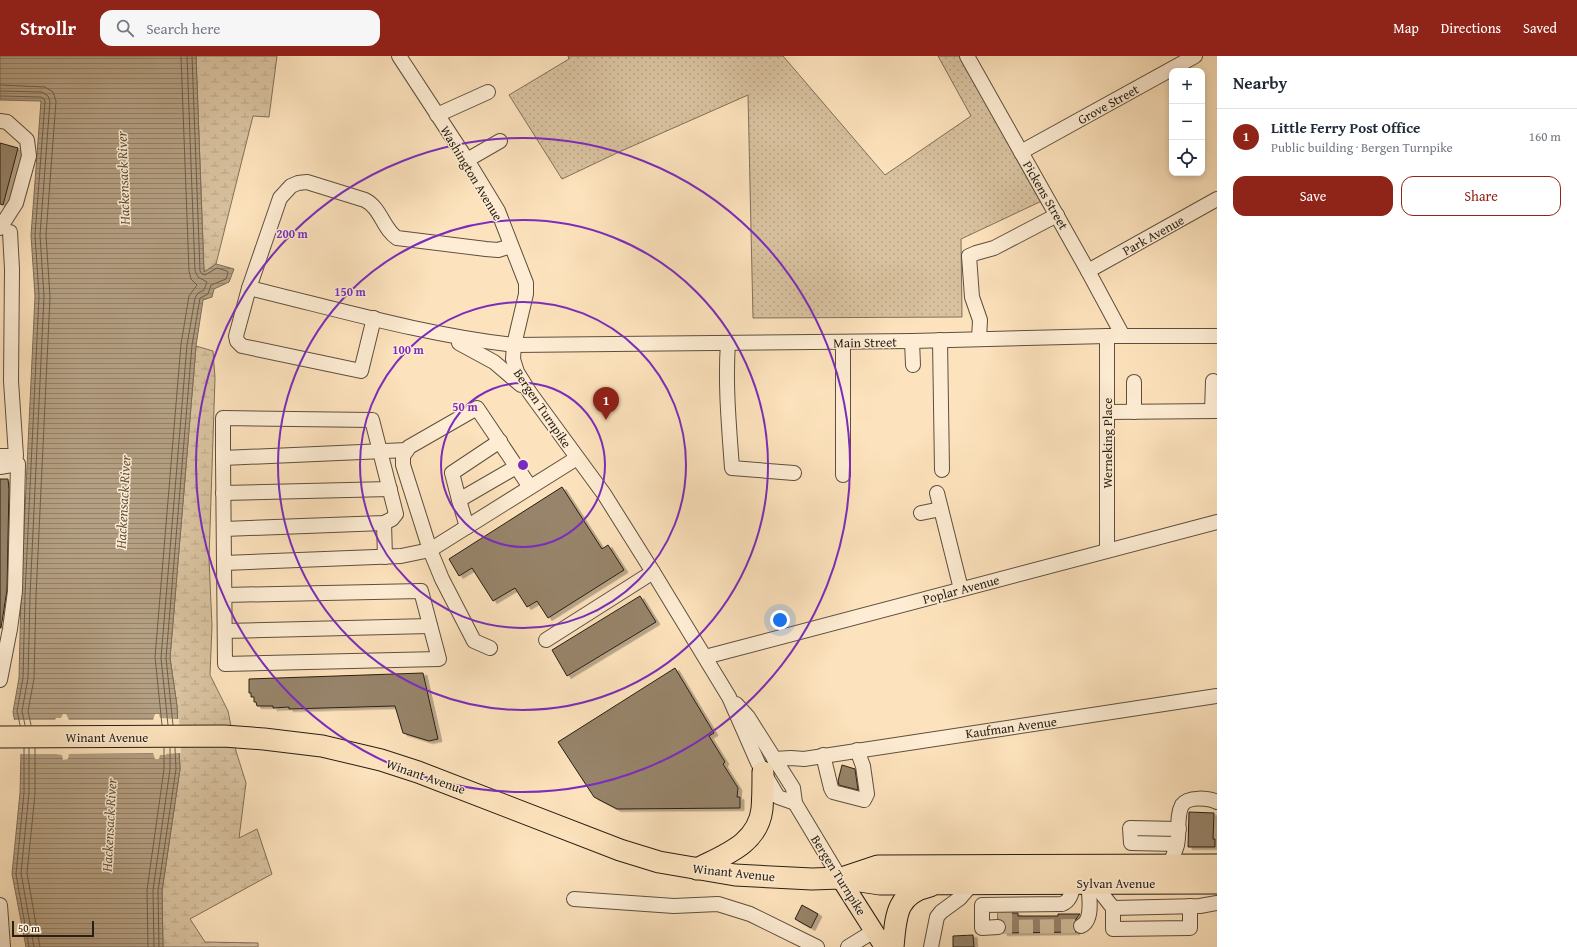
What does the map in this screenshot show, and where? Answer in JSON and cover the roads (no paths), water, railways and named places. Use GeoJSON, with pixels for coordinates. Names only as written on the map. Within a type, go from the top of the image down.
{"type":"FeatureCollection","features":[{"type":"Feature","properties":{"kind":"highway","name":"Winant Avenue"},"geometry":{"type":"LineString","coordinates":[[0,737],[224,736],[264,738],[310,744],[361,755],[440,779],[636,856],[659,862],[735,875],[840,878]]}},
{"type":"Feature","properties":{"kind":"highway"},"geometry":{"type":"LineString","coordinates":[[697,869],[738,848],[747,841],[754,832],[760,819],[769,766]]}},
{"type":"Feature","properties":{"kind":"highway","name":"Sylvan Avenue"},"geometry":{"type":"LineString","coordinates":[[1015,875],[1170,865],[1217,865]]}},
{"type":"Feature","properties":{"kind":"highway"},"geometry":{"type":"LineString","coordinates":[[840,878],[878,866],[1015,875]]}},
{"type":"Feature","properties":{"kind":"highway"},"geometry":{"type":"LineString","coordinates":[[840,878],[880,884],[972,884],[1015,875]]}},
{"type":"Feature","properties":{"kind":"highway","name":"Sylvan Avenue"},"geometry":{"type":"LineString","coordinates":[[1015,875],[1088,883],[1217,883]]}},
{"type":"Feature","properties":{"kind":"highway"},"geometry":{"type":"LineString","coordinates":[[893,947],[895,918],[900,905],[914,892],[942,884]]}},
{"type":"Feature","properties":{"kind":"main road","name":"Bergen Turnpike"},"geometry":{"type":"LineString","coordinates":[[840,878],[884,947]]}},
{"type":"Feature","properties":{"kind":"street","name":"Washington Avenue"},"geometry":{"type":"LineString","coordinates":[[399,56],[498,210],[526,283],[526,294],[514,345]]}},
{"type":"Feature","properties":{"kind":"street","name":"Pickens Street"},"geometry":{"type":"LineString","coordinates":[[967,56],[1057,215],[1122,336]]}},
{"type":"Feature","properties":{"kind":"street","name":"Grove Street"},"geometry":{"type":"LineString","coordinates":[[1021,152],[1195,56]]}},
{"type":"Feature","properties":{"kind":"street"},"geometry":{"type":"LineString","coordinates":[[437,115],[488,92]]}},
{"type":"Feature","properties":{"kind":"street"},"geometry":{"type":"LineString","coordinates":[[0,121],[7,122],[26,140],[29,156],[7,231],[6,269],[11,357],[7,409],[16,456],[0,456]]}},
{"type":"Feature","properties":{"kind":"street"},"geometry":{"type":"LineString","coordinates":[[467,160],[500,141]]}},
{"type":"Feature","properties":{"kind":"street"},"geometry":{"type":"LineString","coordinates":[[374,318],[360,371],[242,346],[237,341],[236,336],[249,288],[280,198],[291,186],[298,183],[307,182],[370,203],[378,212],[388,230],[397,238],[498,250],[512,246]]}},
{"type":"Feature","properties":{"kind":"street","name":"Park Avenue"},"geometry":{"type":"LineString","coordinates":[[1088,271],[1217,199]]}},
{"type":"Feature","properties":{"kind":"street"},"geometry":{"type":"LineString","coordinates":[[979,339],[980,320],[972,297],[969,256],[1001,245],[1057,215]]}},
{"type":"Feature","properties":{"kind":"street"},"geometry":{"type":"LineString","coordinates":[[249,288],[442,335],[514,345]]}},
{"type":"Feature","properties":{"kind":"street"},"geometry":{"type":"LineString","coordinates":[[442,335],[470,348],[494,362],[530,393]]}},
{"type":"Feature","properties":{"kind":"street","name":"Main Street"},"geometry":{"type":"LineString","coordinates":[[514,345],[912,341],[1107,336],[1217,336]]}},
{"type":"Feature","properties":{"kind":"street","name":"Werneking Place"},"geometry":{"type":"LineString","coordinates":[[1107,336],[1107,550]]}},
{"type":"Feature","properties":{"kind":"street"},"geometry":{"type":"LineString","coordinates":[[940,340],[942,470]]}},
{"type":"Feature","properties":{"kind":"street"},"geometry":{"type":"LineString","coordinates":[[912,341],[913,365]]}},
{"type":"Feature","properties":{"kind":"street"},"geometry":{"type":"LineString","coordinates":[[843,342],[843,475]]}},
{"type":"Feature","properties":{"kind":"street"},"geometry":{"type":"LineString","coordinates":[[728,343],[727,361],[732,468],[794,474]]}},
{"type":"Feature","properties":{"kind":"street"},"geometry":{"type":"LineString","coordinates":[[0,345],[11,357]]}},
{"type":"Feature","properties":{"kind":"street","name":"Bergen Turnpike"},"geometry":{"type":"LineString","coordinates":[[514,345],[513,359],[517,372],[530,393],[604,494],[653,572],[729,697],[758,763],[769,766],[793,788],[795,803],[840,878]]}},
{"type":"Feature","properties":{"kind":"street"},"geometry":{"type":"LineString","coordinates":[[1107,412],[1215,411],[1213,381]]}},
{"type":"Feature","properties":{"kind":"street"},"geometry":{"type":"LineString","coordinates":[[1134,382],[1134,412]]}},
{"type":"Feature","properties":{"kind":"street"},"geometry":{"type":"LineString","coordinates":[[490,648],[474,641],[442,579],[430,550],[403,465],[403,456],[409,447],[478,408],[530,487]]}},
{"type":"Feature","properties":{"kind":"street"},"geometry":{"type":"LineString","coordinates":[[224,529],[384,523],[392,519],[396,514],[372,420],[223,418],[223,493],[224,529],[224,595],[225,664],[439,659],[421,591],[224,595]]}},
{"type":"Feature","properties":{"kind":"street"},"geometry":{"type":"LineString","coordinates":[[467,527],[452,473],[500,441]]}},
{"type":"Feature","properties":{"kind":"street"},"geometry":{"type":"LineString","coordinates":[[223,458],[407,450]]}},
{"type":"Feature","properties":{"kind":"street"},"geometry":{"type":"LineString","coordinates":[[224,563],[386,557],[400,556],[430,550],[577,458]]}},
{"type":"Feature","properties":{"kind":"street"},"geometry":{"type":"LineString","coordinates":[[0,467],[18,464],[16,591],[0,680]]}},
{"type":"Feature","properties":{"kind":"street"},"geometry":{"type":"LineString","coordinates":[[459,500],[516,467]]}},
{"type":"Feature","properties":{"kind":"street"},"geometry":{"type":"LineString","coordinates":[[223,493],[390,489]]}},
{"type":"Feature","properties":{"kind":"street"},"geometry":{"type":"LineString","coordinates":[[937,493],[962,589]]}},
{"type":"Feature","properties":{"kind":"street"},"geometry":{"type":"LineString","coordinates":[[921,514],[941,509]]}},
{"type":"Feature","properties":{"kind":"street","name":"Poplar Avenue"},"geometry":{"type":"LineString","coordinates":[[705,657],[1217,522]]}},
{"type":"Feature","properties":{"kind":"street"},"geometry":{"type":"LineString","coordinates":[[384,523],[386,557]]}},
{"type":"Feature","properties":{"kind":"street"},"geometry":{"type":"LineString","coordinates":[[546,640],[653,572]]}},
{"type":"Feature","properties":{"kind":"street"},"geometry":{"type":"LineString","coordinates":[[225,631],[430,626]]}},
{"type":"Feature","properties":{"kind":"street","name":"Kaufman Avenue"},"geometry":{"type":"LineString","coordinates":[[769,766],[790,758],[804,759],[1217,696]]}},
{"type":"Feature","properties":{"kind":"street"},"geometry":{"type":"LineString","coordinates":[[823,755],[833,792],[864,800],[867,794],[863,766],[857,750]]}},
{"type":"Feature","properties":{"kind":"street"},"geometry":{"type":"LineString","coordinates":[[793,788],[795,770],[799,763],[804,759]]}},
{"type":"Feature","properties":{"kind":"street","name":"Bergen Turnpike"},"geometry":{"type":"LineString","coordinates":[[769,766],[778,797],[795,803]]}},
{"type":"Feature","properties":{"kind":"street"},"geometry":{"type":"LineString","coordinates":[[1170,865],[1177,844],[1182,804],[1188,800],[1209,800],[1217,802]]}},
{"type":"Feature","properties":{"kind":"street"},"geometry":{"type":"LineString","coordinates":[[1177,844],[1131,843],[1130,828],[1179,829]]}},
{"type":"Feature","properties":{"kind":"street"},"geometry":{"type":"LineString","coordinates":[[998,921],[982,928],[982,905],[1062,904],[1068,901],[1088,883]]}},
{"type":"Feature","properties":{"kind":"street"},"geometry":{"type":"LineString","coordinates":[[1088,883],[1102,894],[1113,908],[1113,929],[1190,928],[1190,906]]}},
{"type":"Feature","properties":{"kind":"street"},"geometry":{"type":"LineString","coordinates":[[1081,926],[1088,920],[1088,883]]}},
{"type":"Feature","properties":{"kind":"street"},"geometry":{"type":"LineString","coordinates":[[942,884],[948,906]]}},
{"type":"Feature","properties":{"kind":"street"},"geometry":{"type":"LineString","coordinates":[[931,947],[937,917],[948,906],[960,898],[972,884]]}},
{"type":"Feature","properties":{"kind":"street"},"geometry":{"type":"LineString","coordinates":[[574,899],[674,906],[718,904],[750,914],[817,947]]}},
{"type":"Feature","properties":{"kind":"street"},"geometry":{"type":"LineString","coordinates":[[1113,908],[1190,906],[1217,903]]}},
{"type":"Feature","properties":{"kind":"street"},"geometry":{"type":"LineString","coordinates":[[1018,914],[1048,913],[1052,911],[1055,904]]}},
{"type":"Feature","properties":{"kind":"street"},"geometry":{"type":"LineString","coordinates":[[0,906],[3,947]]}},
{"type":"Feature","properties":{"kind":"street"},"geometry":{"type":"LineString","coordinates":[[848,947],[874,931]]}},
{"type":"Feature","properties":{"kind":"water","name":"Hackensack River"},"geometry":{"type":"Polygon","coordinates":[[[0,56],[196,56],[204,272],[216,264],[234,269],[229,282],[214,289],[212,297],[203,300],[196,346],[170,658],[177,706],[180,769],[162,891],[163,947],[26,947],[12,874],[20,793],[21,753],[13,712],[19,678],[21,595],[35,296],[31,235],[41,101],[0,100],[0,56]]]}},
{"type":"Feature","properties":{"kind":"tunnel"},"geometry":{"type":"LineString","coordinates":[[998,914],[1018,913]]}},
{"type":"Feature","properties":{"kind":"tunnel"},"geometry":{"type":"LineString","coordinates":[[998,927],[1081,926]]}},
{"type":"Feature","properties":{"kind":"place","name":"Little Ferry Post Office"},"geometry":{"type":"Point","coordinates":[606,420]}}]}
